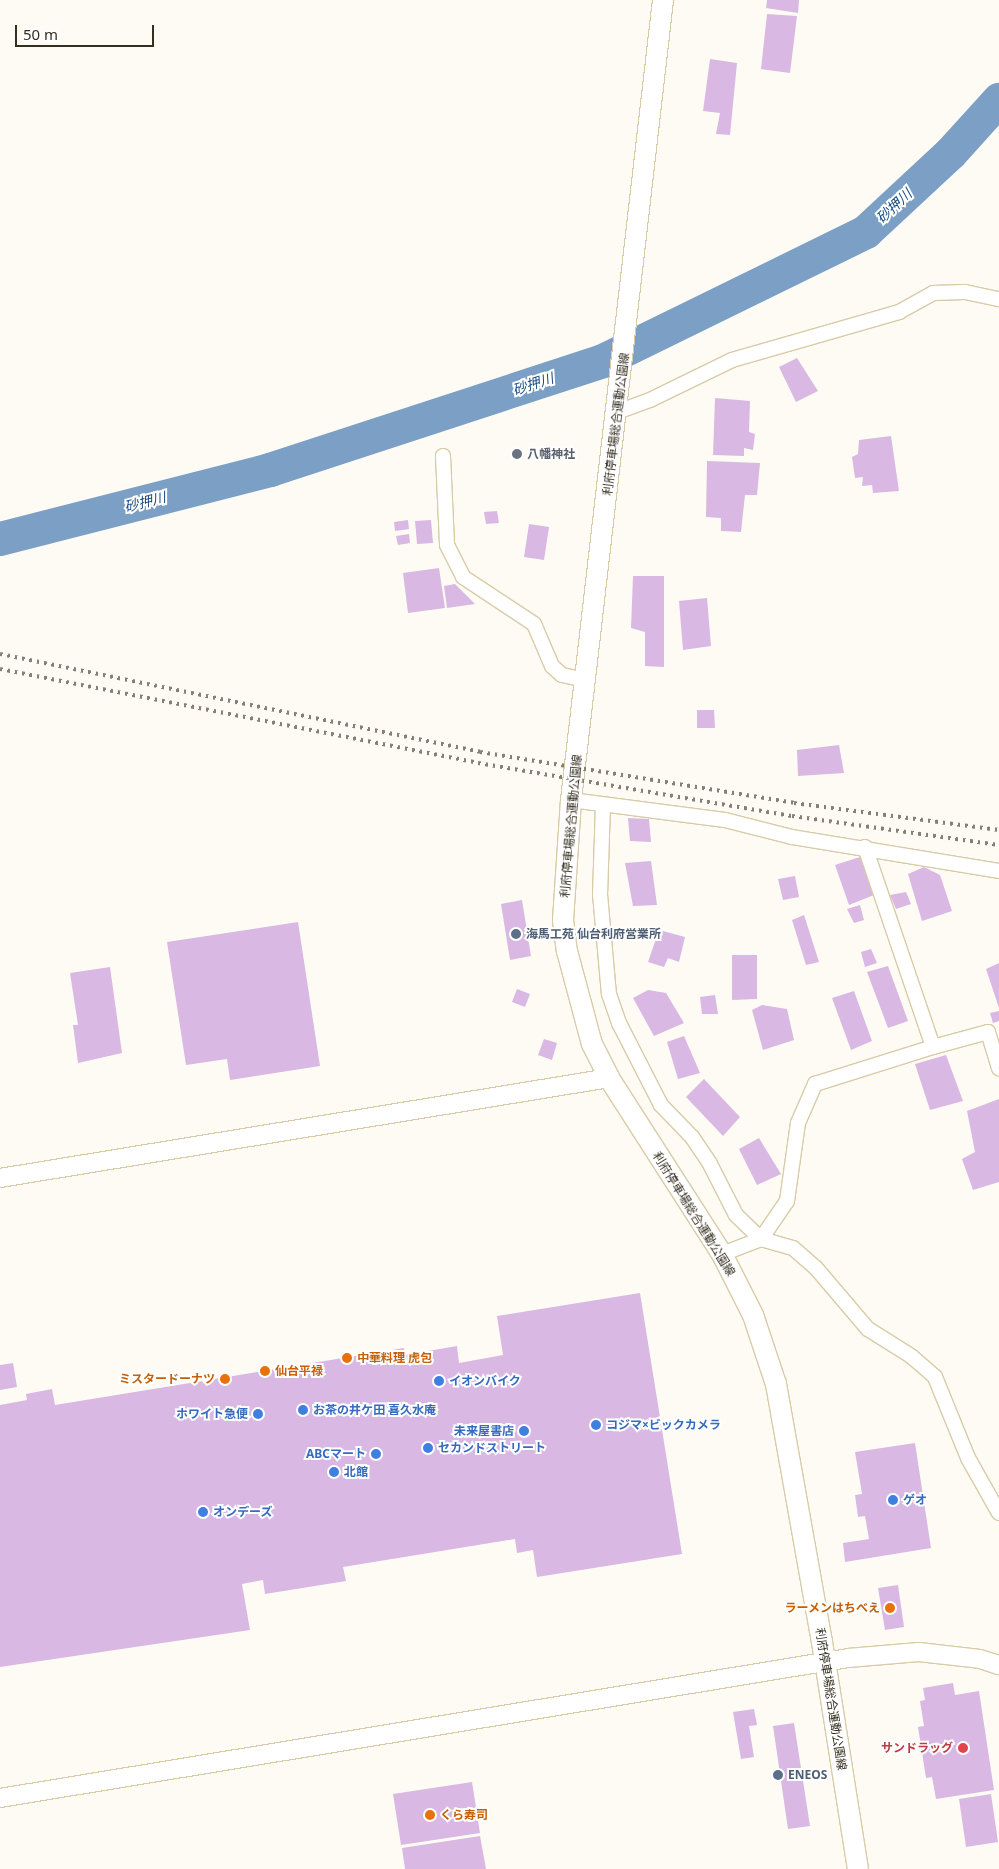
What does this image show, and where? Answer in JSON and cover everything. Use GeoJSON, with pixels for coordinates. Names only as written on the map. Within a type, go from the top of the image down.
{"type":"FeatureCollection","features":[{"type":"Feature","properties":{"kind":"main road","name":"利府停車場総合運動公園線"},"geometry":{"type":"LineString","coordinates":[[663,0],[632,287],[571,800],[563,911],[567,950],[592,1044],[609,1078],[722,1254],[753,1315],[776,1384],[825,1661],[858,1869]]}},
{"type":"Feature","properties":{"kind":"street"},"geometry":{"type":"LineString","coordinates":[[617,412],[650,400],[732,360],[899,312],[933,294],[965,292],[999,299]]}},
{"type":"Feature","properties":{"kind":"street"},"geometry":{"type":"LineString","coordinates":[[443,456],[448,545],[463,577],[534,624],[552,666],[562,675],[586,680]]}},
{"type":"Feature","properties":{"kind":"street"},"geometry":{"type":"LineString","coordinates":[[571,800],[725,820],[792,837],[865,847],[999,871]]}},
{"type":"Feature","properties":{"kind":"street"},"geometry":{"type":"LineString","coordinates":[[603,805],[600,894],[608,994],[619,1023],[661,1105],[692,1137],[710,1164],[736,1215],[761,1239],[793,1248],[816,1268],[868,1328],[910,1356],[935,1377],[968,1458],[999,1513]]}},
{"type":"Feature","properties":{"kind":"street"},"geometry":{"type":"LineString","coordinates":[[865,847],[933,1047]]}},
{"type":"Feature","properties":{"kind":"street"},"geometry":{"type":"LineString","coordinates":[[722,1254],[761,1239],[787,1200],[798,1123],[816,1084],[933,1047],[988,1032],[999,1068]]}},
{"type":"Feature","properties":{"kind":"street"},"geometry":{"type":"LineString","coordinates":[[0,1178],[609,1078]]}},
{"type":"Feature","properties":{"kind":"street"},"geometry":{"type":"LineString","coordinates":[[0,1798],[825,1661],[919,1652],[980,1659],[999,1665]]}},
{"type":"Feature","properties":{"kind":"building"},"geometry":{"type":"Polygon","coordinates":[[[767,0],[799,0],[798,13],[766,8],[767,0]]]}},
{"type":"Feature","properties":{"kind":"building"},"geometry":{"type":"Polygon","coordinates":[[[767,14],[797,16],[790,73],[761,69],[767,14]]]}},
{"type":"Feature","properties":{"kind":"building"},"geometry":{"type":"Polygon","coordinates":[[[710,59],[737,63],[730,135],[716,134],[720,113],[703,111],[710,59]]]}},
{"type":"Feature","properties":{"kind":"building"},"geometry":{"type":"Polygon","coordinates":[[[797,358],[818,391],[796,402],[779,367],[797,358]]]}},
{"type":"Feature","properties":{"kind":"building"},"geometry":{"type":"Polygon","coordinates":[[[715,398],[750,401],[749,432],[755,434],[753,450],[744,448],[744,456],[713,455],[715,398]]]}},
{"type":"Feature","properties":{"kind":"building"},"geometry":{"type":"Polygon","coordinates":[[[891,436],[899,491],[873,493],[872,485],[862,486],[863,477],[855,478],[852,457],[858,454],[859,440],[891,436]]]}},
{"type":"Feature","properties":{"kind":"building"},"geometry":{"type":"Polygon","coordinates":[[[707,461],[760,463],[757,495],[745,495],[741,532],[721,531],[721,518],[706,517],[707,461]]]}},
{"type":"Feature","properties":{"kind":"building"},"geometry":{"type":"Polygon","coordinates":[[[497,511],[499,523],[486,524],[484,512],[497,511]]]}},
{"type":"Feature","properties":{"kind":"building"},"geometry":{"type":"Polygon","coordinates":[[[408,520],[409,529],[395,531],[394,522],[408,520]]]}},
{"type":"Feature","properties":{"kind":"building"},"geometry":{"type":"Polygon","coordinates":[[[431,520],[433,543],[417,544],[415,521],[431,520]]]}},
{"type":"Feature","properties":{"kind":"building"},"geometry":{"type":"Polygon","coordinates":[[[529,524],[549,527],[544,560],[524,557],[529,524]]]}},
{"type":"Feature","properties":{"kind":"building"},"geometry":{"type":"Polygon","coordinates":[[[409,534],[410,543],[398,545],[396,536],[409,534]]]}},
{"type":"Feature","properties":{"kind":"building"},"geometry":{"type":"Polygon","coordinates":[[[439,568],[445,608],[408,613],[403,573],[439,568]]]}},
{"type":"Feature","properties":{"kind":"building"},"geometry":{"type":"Polygon","coordinates":[[[633,576],[664,576],[664,667],[645,666],[645,632],[631,628],[633,576]]]}},
{"type":"Feature","properties":{"kind":"building"},"geometry":{"type":"Polygon","coordinates":[[[455,584],[475,604],[447,608],[444,586],[455,584]]]}},
{"type":"Feature","properties":{"kind":"building"},"geometry":{"type":"Polygon","coordinates":[[[707,598],[711,646],[683,650],[679,601],[707,598]]]}},
{"type":"Feature","properties":{"kind":"building"},"geometry":{"type":"Polygon","coordinates":[[[697,710],[714,710],[715,728],[697,728],[697,710]]]}},
{"type":"Feature","properties":{"kind":"building"},"geometry":{"type":"Polygon","coordinates":[[[839,745],[844,773],[798,776],[797,750],[839,745]]]}},
{"type":"Feature","properties":{"kind":"building"},"geometry":{"type":"Polygon","coordinates":[[[628,818],[649,819],[651,842],[630,841],[628,818]]]}},
{"type":"Feature","properties":{"kind":"building"},"geometry":{"type":"Polygon","coordinates":[[[860,857],[874,895],[849,905],[835,865],[860,857]]]}},
{"type":"Feature","properties":{"kind":"building"},"geometry":{"type":"Polygon","coordinates":[[[651,861],[657,905],[633,906],[625,863],[651,861]]]}},
{"type":"Feature","properties":{"kind":"building"},"geometry":{"type":"Polygon","coordinates":[[[924,867],[940,875],[952,911],[922,921],[908,874],[924,867]]]}},
{"type":"Feature","properties":{"kind":"building"},"geometry":{"type":"Polygon","coordinates":[[[795,876],[799,897],[783,900],[778,879],[795,876]]]}},
{"type":"Feature","properties":{"kind":"building"},"geometry":{"type":"Polygon","coordinates":[[[906,892],[911,904],[896,909],[890,895],[906,892]]]}},
{"type":"Feature","properties":{"kind":"building"},"geometry":{"type":"Polygon","coordinates":[[[522,900],[531,956],[510,960],[501,904],[522,900]]]}},
{"type":"Feature","properties":{"kind":"building"},"geometry":{"type":"Polygon","coordinates":[[[860,905],[864,920],[854,923],[847,909],[860,905]]]}},
{"type":"Feature","properties":{"kind":"building"},"geometry":{"type":"Polygon","coordinates":[[[804,915],[819,962],[806,965],[792,920],[804,915]]]}},
{"type":"Feature","properties":{"kind":"building"},"geometry":{"type":"Polygon","coordinates":[[[298,922],[320,1066],[230,1080],[227,1059],[186,1065],[167,942],[298,922]]]}},
{"type":"Feature","properties":{"kind":"building"},"geometry":{"type":"Polygon","coordinates":[[[659,930],[685,937],[679,962],[668,958],[664,967],[648,962],[659,930]]]}},
{"type":"Feature","properties":{"kind":"building"},"geometry":{"type":"Polygon","coordinates":[[[871,949],[877,963],[865,967],[861,952],[871,949]]]}},
{"type":"Feature","properties":{"kind":"building"},"geometry":{"type":"Polygon","coordinates":[[[732,955],[757,955],[757,999],[732,1000],[732,955]]]}},
{"type":"Feature","properties":{"kind":"building"},"geometry":{"type":"Polygon","coordinates":[[[999,963],[999,1008],[986,969],[999,963]]]}},
{"type":"Feature","properties":{"kind":"building"},"geometry":{"type":"Polygon","coordinates":[[[888,966],[908,1021],[888,1028],[867,972],[888,966]]]}},
{"type":"Feature","properties":{"kind":"building"},"geometry":{"type":"Polygon","coordinates":[[[110,967],[122,1053],[78,1063],[73,1025],[78,1025],[70,973],[110,967]]]}},
{"type":"Feature","properties":{"kind":"building"},"geometry":{"type":"Polygon","coordinates":[[[517,989],[530,994],[525,1007],[512,1002],[517,989]]]}},
{"type":"Feature","properties":{"kind":"building"},"geometry":{"type":"Polygon","coordinates":[[[648,990],[666,993],[684,1023],[654,1036],[633,998],[648,990]]]}},
{"type":"Feature","properties":{"kind":"building"},"geometry":{"type":"Polygon","coordinates":[[[854,991],[872,1041],[851,1050],[832,998],[854,991]]]}},
{"type":"Feature","properties":{"kind":"building"},"geometry":{"type":"Polygon","coordinates":[[[715,995],[718,1014],[702,1014],[700,997],[715,995]]]}},
{"type":"Feature","properties":{"kind":"building"},"geometry":{"type":"Polygon","coordinates":[[[762,1005],[787,1009],[794,1040],[763,1050],[752,1010],[762,1005]]]}},
{"type":"Feature","properties":{"kind":"building"},"geometry":{"type":"Polygon","coordinates":[[[999,1011],[999,1021],[993,1023],[990,1013],[999,1011]]]}},
{"type":"Feature","properties":{"kind":"building"},"geometry":{"type":"Polygon","coordinates":[[[684,1036],[700,1073],[678,1079],[667,1042],[684,1036]]]}},
{"type":"Feature","properties":{"kind":"building"},"geometry":{"type":"Polygon","coordinates":[[[544,1039],[557,1043],[552,1060],[538,1055],[544,1039]]]}},
{"type":"Feature","properties":{"kind":"building"},"geometry":{"type":"Polygon","coordinates":[[[946,1055],[963,1101],[930,1110],[915,1064],[946,1055]]]}},
{"type":"Feature","properties":{"kind":"building"},"geometry":{"type":"Polygon","coordinates":[[[704,1079],[740,1117],[723,1136],[686,1097],[704,1079]]]}},
{"type":"Feature","properties":{"kind":"building"},"geometry":{"type":"Polygon","coordinates":[[[999,1099],[999,1182],[973,1190],[962,1159],[975,1152],[967,1111],[999,1099]]]}},
{"type":"Feature","properties":{"kind":"building"},"geometry":{"type":"Polygon","coordinates":[[[759,1138],[781,1174],[757,1185],[739,1149],[759,1138]]]}},
{"type":"Feature","properties":{"kind":"building","name":"北館"},"geometry":{"type":"Polygon","coordinates":[[[640,1293],[682,1554],[537,1577],[533,1550],[517,1553],[515,1539],[343,1567],[346,1581],[265,1594],[263,1580],[242,1584],[250,1630],[0,1667],[0,1405],[27,1400],[26,1394],[52,1389],[55,1405],[404,1348],[405,1355],[457,1346],[459,1363],[503,1355],[497,1316],[640,1293]]]}},
{"type":"Feature","properties":{"kind":"building"},"geometry":{"type":"Polygon","coordinates":[[[13,1363],[17,1387],[0,1390],[0,1365],[13,1363]]]}},
{"type":"Feature","properties":{"kind":"building"},"geometry":{"type":"Polygon","coordinates":[[[915,1443],[931,1548],[845,1562],[843,1543],[869,1539],[865,1516],[858,1517],[855,1495],[862,1494],[855,1452],[915,1443]]]}},
{"type":"Feature","properties":{"kind":"building"},"geometry":{"type":"Polygon","coordinates":[[[898,1585],[904,1627],[885,1630],[878,1588],[898,1585]]]}},
{"type":"Feature","properties":{"kind":"building"},"geometry":{"type":"Polygon","coordinates":[[[953,1683],[955,1695],[979,1691],[994,1790],[936,1799],[932,1777],[926,1778],[918,1727],[924,1726],[920,1701],[925,1700],[923,1688],[953,1683]]]}},
{"type":"Feature","properties":{"kind":"building"},"geometry":{"type":"Polygon","coordinates":[[[754,1709],[757,1725],[749,1726],[754,1757],[741,1759],[733,1712],[754,1709]]]}},
{"type":"Feature","properties":{"kind":"building"},"geometry":{"type":"Polygon","coordinates":[[[794,1723],[810,1826],[788,1829],[773,1726],[794,1723]]]}},
{"type":"Feature","properties":{"kind":"building"},"geometry":{"type":"Polygon","coordinates":[[[472,1782],[480,1833],[401,1845],[393,1794],[472,1782]]]}},
{"type":"Feature","properties":{"kind":"building"},"geometry":{"type":"Polygon","coordinates":[[[991,1794],[998,1842],[966,1847],[959,1799],[991,1794]]]}},
{"type":"Feature","properties":{"kind":"building"},"geometry":{"type":"Polygon","coordinates":[[[480,1836],[486,1869],[405,1869],[402,1848],[480,1836]]]}},
{"type":"Feature","properties":{"kind":"waterway","name":"砂押川"},"geometry":{"type":"LineString","coordinates":[[0,539],[270,470],[603,361],[866,232],[951,153],[999,100]]}},
{"type":"Feature","properties":{"kind":"railway"},"geometry":{"type":"LineString","coordinates":[[0,654],[480,752],[794,803],[999,830]]}},
{"type":"Feature","properties":{"kind":"railway"},"geometry":{"type":"LineString","coordinates":[[0,669],[478,763],[792,816],[999,845]]}},
{"type":"Feature","properties":{"kind":"place","name":"八幡神社"},"geometry":{"type":"Point","coordinates":[517,454]}},
{"type":"Feature","properties":{"kind":"place","name":"海馬工苑 仙台利府営業所"},"geometry":{"type":"Point","coordinates":[516,934]}},
{"type":"Feature","properties":{"kind":"place","name":"中華料理 虎包"},"geometry":{"type":"Point","coordinates":[347,1358]}},
{"type":"Feature","properties":{"kind":"place","name":"仙台平禄"},"geometry":{"type":"Point","coordinates":[265,1371]}},
{"type":"Feature","properties":{"kind":"place","name":"ミスタードーナツ"},"geometry":{"type":"Point","coordinates":[225,1379]}},
{"type":"Feature","properties":{"kind":"place","name":"イオンバイク"},"geometry":{"type":"Point","coordinates":[439,1381]}},
{"type":"Feature","properties":{"kind":"place","name":"お茶の井ケ田 喜久水庵"},"geometry":{"type":"Point","coordinates":[303,1410]}},
{"type":"Feature","properties":{"kind":"place","name":"ホワイト急便"},"geometry":{"type":"Point","coordinates":[258,1414]}},
{"type":"Feature","properties":{"kind":"place","name":"コジマ×ビックカメラ"},"geometry":{"type":"Point","coordinates":[596,1425]}},
{"type":"Feature","properties":{"kind":"place","name":"未来屋書店"},"geometry":{"type":"Point","coordinates":[524,1431]}},
{"type":"Feature","properties":{"kind":"place","name":"セカンドストリート"},"geometry":{"type":"Point","coordinates":[428,1448]}},
{"type":"Feature","properties":{"kind":"place","name":"ABCマート"},"geometry":{"type":"Point","coordinates":[376,1454]}},
{"type":"Feature","properties":{"kind":"place","name":"北館"},"geometry":{"type":"Point","coordinates":[334,1472]}},
{"type":"Feature","properties":{"kind":"place","name":"ゲオ"},"geometry":{"type":"Point","coordinates":[893,1500]}},
{"type":"Feature","properties":{"kind":"place","name":"オンデーズ"},"geometry":{"type":"Point","coordinates":[203,1512]}},
{"type":"Feature","properties":{"kind":"place","name":"ラーメンはちべえ"},"geometry":{"type":"Point","coordinates":[890,1608]}},
{"type":"Feature","properties":{"kind":"place","name":"サンドラッグ"},"geometry":{"type":"Point","coordinates":[963,1748]}},
{"type":"Feature","properties":{"kind":"place","name":"ENEOS"},"geometry":{"type":"Point","coordinates":[778,1775]}},
{"type":"Feature","properties":{"kind":"place","name":"くら寿司"},"geometry":{"type":"Point","coordinates":[430,1815]}}]}
